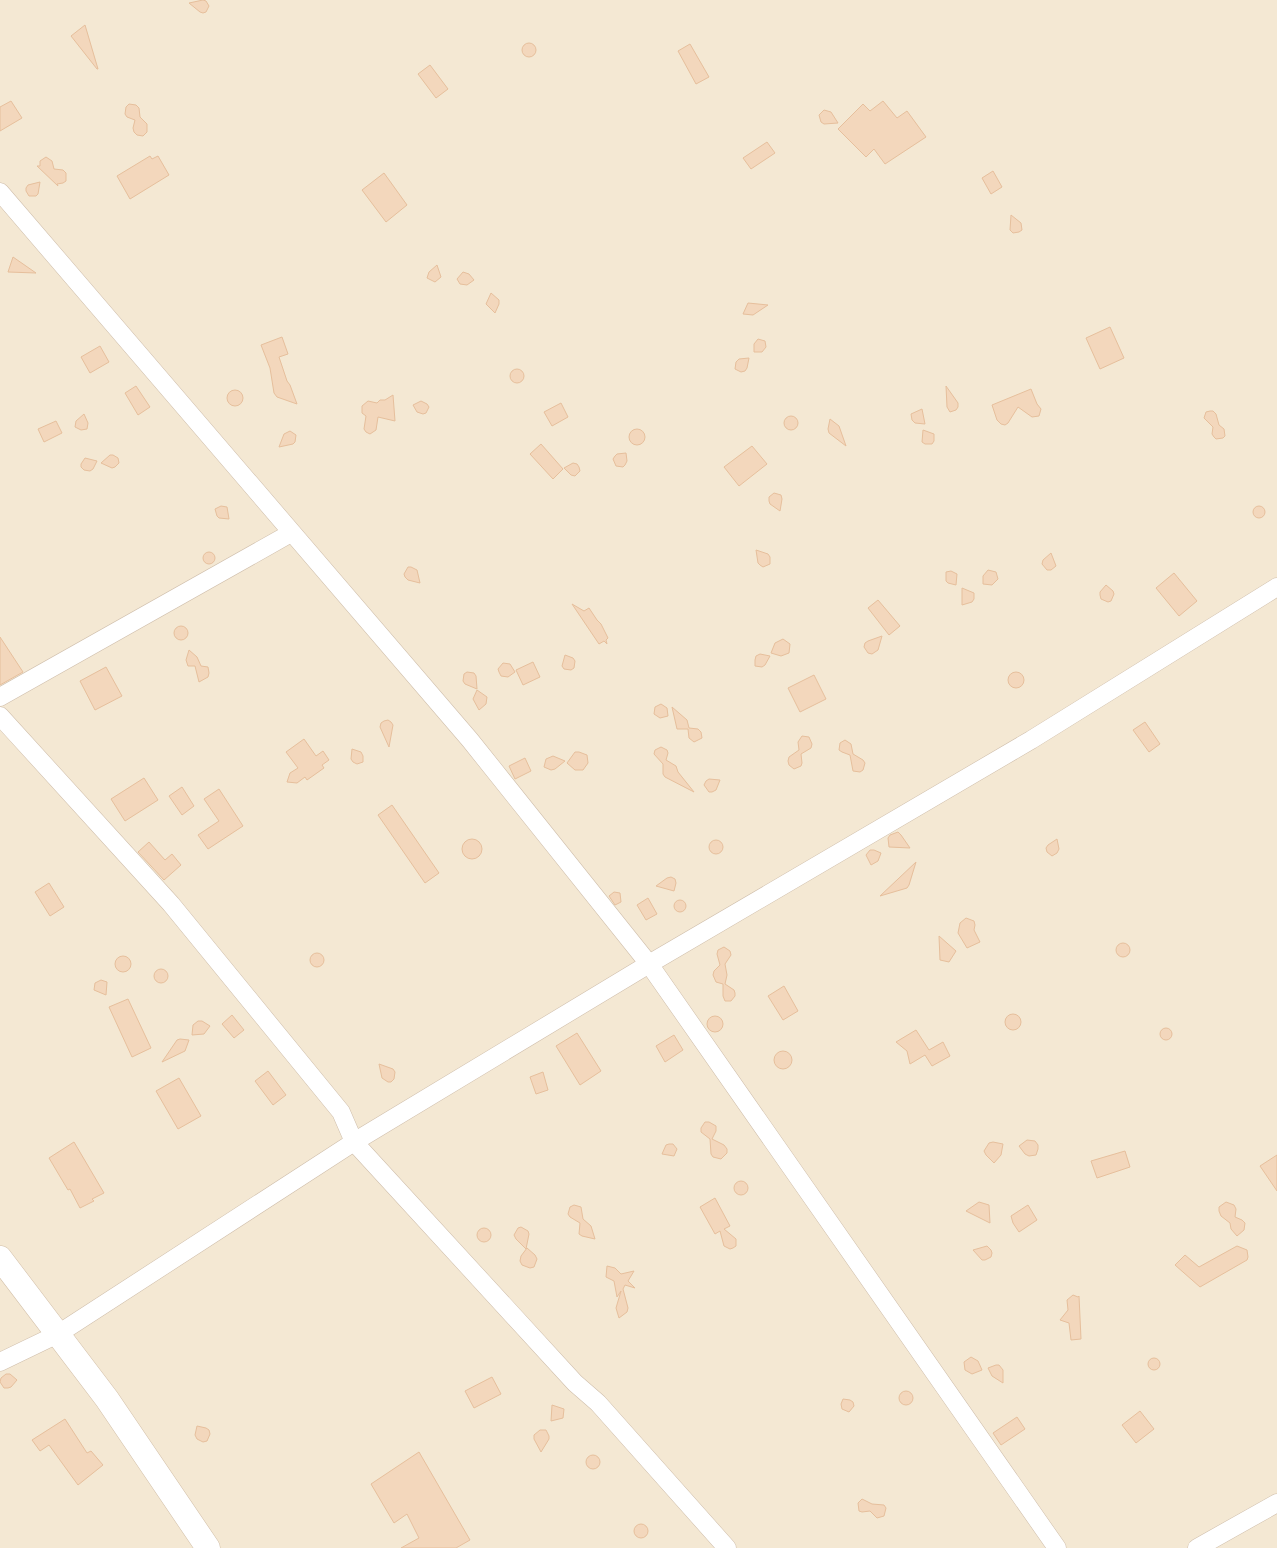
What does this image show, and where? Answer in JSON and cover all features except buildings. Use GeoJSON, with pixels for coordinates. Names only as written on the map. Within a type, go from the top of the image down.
{"type":"FeatureCollection","features":[{"type":"Feature","properties":{"kind":"street"},"geometry":{"type":"LineString","coordinates":[[0,192],[470,740],[649,964],[1057,1548]]}},
{"type":"Feature","properties":{"kind":"street"},"geometry":{"type":"LineString","coordinates":[[0,698],[291,533]]}},
{"type":"Feature","properties":{"kind":"street"},"geometry":{"type":"LineString","coordinates":[[0,1362],[58,1334],[354,1142],[649,964],[1031,740],[1277,587]]}},
{"type":"Feature","properties":{"kind":"street"},"geometry":{"type":"LineString","coordinates":[[0,716],[171,904],[341,1112],[354,1142],[574,1383],[598,1403],[726,1548]]}},
{"type":"Feature","properties":{"kind":"street"},"geometry":{"type":"LineString","coordinates":[[0,1258],[107,1399],[208,1548]]}},
{"type":"Feature","properties":{"kind":"street"},"geometry":{"type":"LineString","coordinates":[[1197,1548],[1277,1503]]}},
{"type":"Feature","properties":{"kind":"shaded area"},"geometry":{"type":"Polygon","coordinates":[[[0,0],[1277,0],[1277,1548],[0,1548],[0,0]]]}}]}
